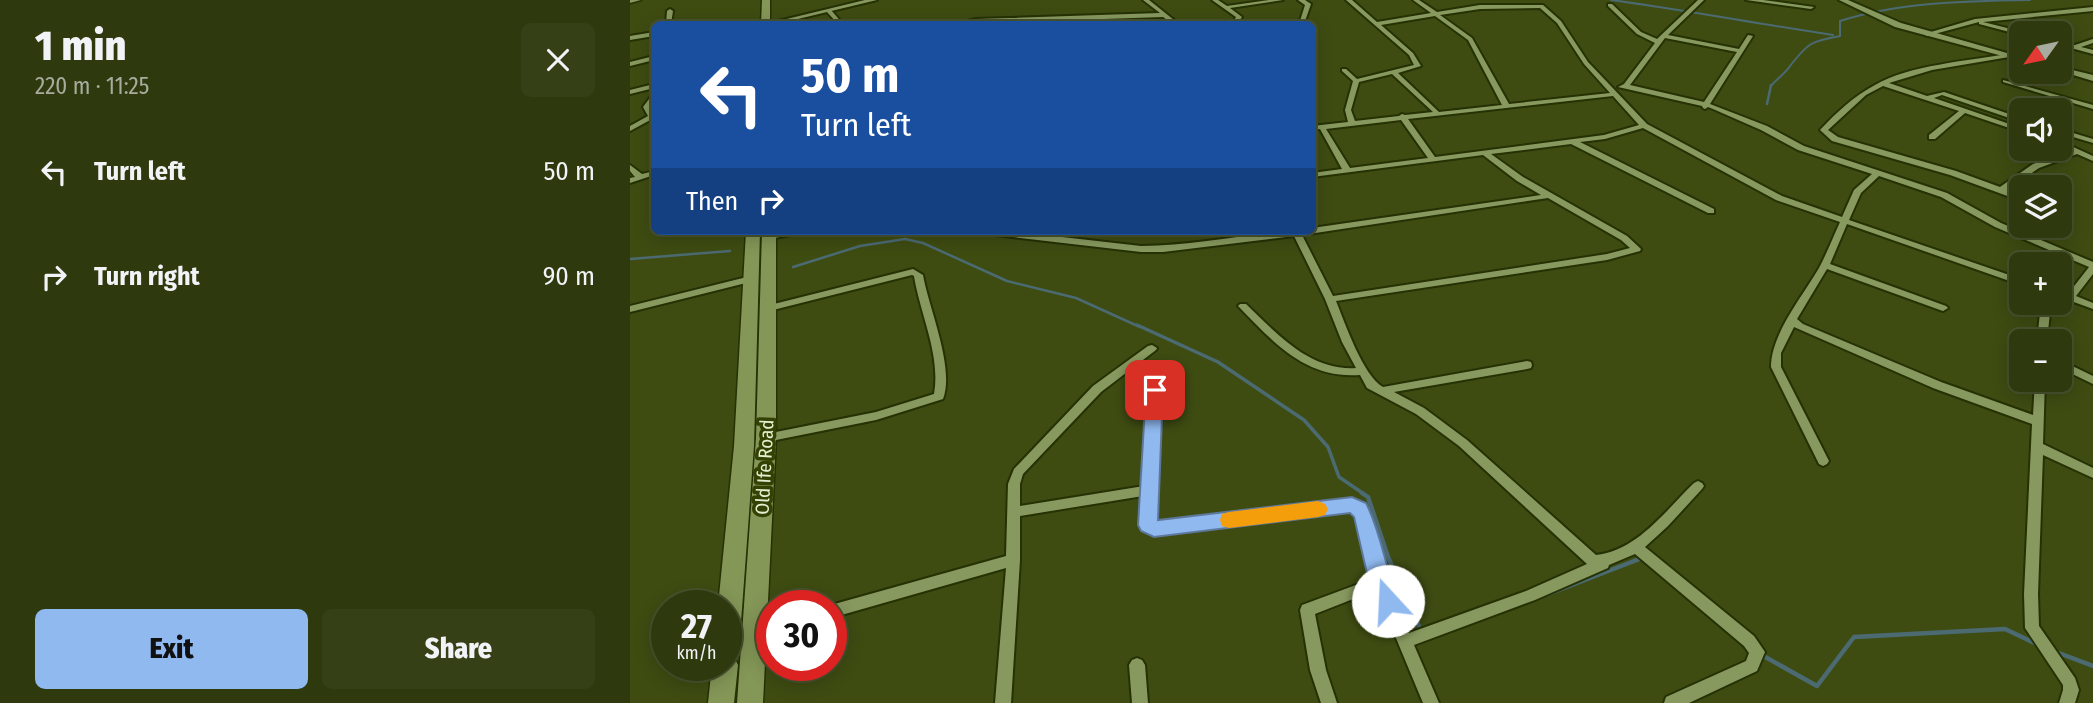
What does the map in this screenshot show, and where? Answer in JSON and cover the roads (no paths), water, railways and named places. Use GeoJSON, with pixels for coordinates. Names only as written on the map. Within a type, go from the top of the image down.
{"type":"FeatureCollection","features":[{"type":"Feature","properties":{"kind":"main road"},"geometry":{"type":"LineString","coordinates":[[630,1],[637,0]]}},
{"type":"Feature","properties":{"kind":"main road"},"geometry":{"type":"LineString","coordinates":[[756,0],[756,21]]}},
{"type":"Feature","properties":{"kind":"main road"},"geometry":{"type":"LineString","coordinates":[[765,0],[768,21]]}},
{"type":"Feature","properties":{"kind":"main road","name":"Old Ife Road"},"geometry":{"type":"LineString","coordinates":[[731,590],[744,446],[751,279],[763,235]]}},
{"type":"Feature","properties":{"kind":"main road","name":"Old Ife Road"},"geometry":{"type":"LineString","coordinates":[[762,590],[761,527],[769,308],[764,235]]}},
{"type":"Feature","properties":{"kind":"main road"},"geometry":{"type":"LineString","coordinates":[[736,535],[761,527]]}},
{"type":"Feature","properties":{"kind":"main road","name":"Old Ife Road"},"geometry":{"type":"LineString","coordinates":[[751,703],[756,673]]}},
{"type":"Feature","properties":{"kind":"main road"},"geometry":{"type":"LineString","coordinates":[[721,703],[723,681]]}},
{"type":"Feature","properties":{"kind":"street"},"geometry":{"type":"LineString","coordinates":[[782,21],[874,0]]}},
{"type":"Feature","properties":{"kind":"street"},"geometry":{"type":"LineString","coordinates":[[1146,0],[1172,21]]}},
{"type":"Feature","properties":{"kind":"street"},"geometry":{"type":"LineString","coordinates":[[1215,0],[1229,7],[1239,17],[1237,21]]}},
{"type":"Feature","properties":{"kind":"street"},"geometry":{"type":"LineString","coordinates":[[1229,7],[1280,0]]}},
{"type":"Feature","properties":{"kind":"street"},"geometry":{"type":"LineString","coordinates":[[1301,0],[1308,4],[1303,21]]}},
{"type":"Feature","properties":{"kind":"street"},"geometry":{"type":"LineString","coordinates":[[1349,0],[1417,61],[1418,66],[1356,81]]}},
{"type":"Feature","properties":{"kind":"street"},"geometry":{"type":"LineString","coordinates":[[1416,0],[1470,39],[1506,105]]}},
{"type":"Feature","properties":{"kind":"street"},"geometry":{"type":"LineString","coordinates":[[1316,128],[1614,92],[1626,86],[1661,39],[1701,0]]}},
{"type":"Feature","properties":{"kind":"street"},"geometry":{"type":"LineString","coordinates":[[1749,0],[1811,7]]}},
{"type":"Feature","properties":{"kind":"street"},"geometry":{"type":"LineString","coordinates":[[1842,0],[1927,34],[2007,56]]}},
{"type":"Feature","properties":{"kind":"street"},"geometry":{"type":"LineString","coordinates":[[1610,5],[1639,33],[1740,51]]}},
{"type":"Feature","properties":{"kind":"street"},"geometry":{"type":"LineString","coordinates":[[1375,24],[1492,6],[1541,6],[1567,31],[1586,62],[1644,127],[1768,193],[2009,278]]}},
{"type":"Feature","properties":{"kind":"street"},"geometry":{"type":"LineString","coordinates":[[1927,34],[1975,21],[2093,9]]}},
{"type":"Feature","properties":{"kind":"street"},"geometry":{"type":"LineString","coordinates":[[668,21],[670,11]]}},
{"type":"Feature","properties":{"kind":"street"},"geometry":{"type":"LineString","coordinates":[[830,11],[838,21]]}},
{"type":"Feature","properties":{"kind":"street"},"geometry":{"type":"LineString","coordinates":[[976,21],[1163,15]]}},
{"type":"Feature","properties":{"kind":"street"},"geometry":{"type":"LineString","coordinates":[[1975,21],[2009,30]]}},
{"type":"Feature","properties":{"kind":"street"},"geometry":{"type":"LineString","coordinates":[[630,38],[651,34]]}},
{"type":"Feature","properties":{"kind":"street"},"geometry":{"type":"LineString","coordinates":[[1704,107],[1750,36]]}},
{"type":"Feature","properties":{"kind":"street"},"geometry":{"type":"LineString","coordinates":[[2075,47],[2093,41]]}},
{"type":"Feature","properties":{"kind":"street"},"geometry":{"type":"LineString","coordinates":[[2072,46],[2093,52]]}},
{"type":"Feature","properties":{"kind":"street"},"geometry":{"type":"LineString","coordinates":[[2007,56],[1882,83],[1865,93],[1824,130],[1826,135],[2009,194]]}},
{"type":"Feature","properties":{"kind":"street"},"geometry":{"type":"LineString","coordinates":[[630,64],[651,60]]}},
{"type":"Feature","properties":{"kind":"street"},"geometry":{"type":"LineString","coordinates":[[1344,70],[1356,81]]}},
{"type":"Feature","properties":{"kind":"street"},"geometry":{"type":"LineString","coordinates":[[1393,72],[1436,112]]}},
{"type":"Feature","properties":{"kind":"street"},"geometry":{"type":"LineString","coordinates":[[2072,72],[2093,78]]}},
{"type":"Feature","properties":{"kind":"street"},"geometry":{"type":"LineString","coordinates":[[1352,122],[1348,110],[1356,81]]}},
{"type":"Feature","properties":{"kind":"street"},"geometry":{"type":"LineString","coordinates":[[2005,81],[2093,107]]}},
{"type":"Feature","properties":{"kind":"street"},"geometry":{"type":"LineString","coordinates":[[1882,83],[2009,126]]}},
{"type":"Feature","properties":{"kind":"street"},"geometry":{"type":"LineString","coordinates":[[1626,86],[1704,107],[1715,107],[1765,128],[1801,148],[1944,195],[1998,225],[2093,266],[2072,288]]}},
{"type":"Feature","properties":{"kind":"street"},"geometry":{"type":"LineString","coordinates":[[630,92],[651,87]]}},
{"type":"Feature","properties":{"kind":"street"},"geometry":{"type":"LineString","coordinates":[[1926,99],[1939,93],[1946,94],[2009,116]]}},
{"type":"Feature","properties":{"kind":"street"},"geometry":{"type":"LineString","coordinates":[[651,100],[646,107],[651,115]]}},
{"type":"Feature","properties":{"kind":"street"},"geometry":{"type":"LineString","coordinates":[[1932,137],[1963,112]]}},
{"type":"Feature","properties":{"kind":"street"},"geometry":{"type":"LineString","coordinates":[[1402,116],[1433,159]]}},
{"type":"Feature","properties":{"kind":"street"},"geometry":{"type":"LineString","coordinates":[[630,129],[651,118]]}},
{"type":"Feature","properties":{"kind":"street"},"geometry":{"type":"LineString","coordinates":[[1322,127],[1347,170]]}},
{"type":"Feature","properties":{"kind":"street"},"geometry":{"type":"LineString","coordinates":[[1316,174],[1571,142],[1644,127]]}},
{"type":"Feature","properties":{"kind":"street"},"geometry":{"type":"LineString","coordinates":[[2072,135],[2093,141]]}},
{"type":"Feature","properties":{"kind":"street"},"geometry":{"type":"LineString","coordinates":[[1571,142],[1711,211]]}},
{"type":"Feature","properties":{"kind":"street"},"geometry":{"type":"LineString","coordinates":[[2072,148],[2093,159]]}},
{"type":"Feature","properties":{"kind":"street"},"geometry":{"type":"LineString","coordinates":[[2001,190],[2036,166],[2078,151]]}},
{"type":"Feature","properties":{"kind":"street"},"geometry":{"type":"LineString","coordinates":[[1330,299],[1607,257],[1637,249],[1624,238],[1508,172],[1484,152]]}},
{"type":"Feature","properties":{"kind":"street"},"geometry":{"type":"LineString","coordinates":[[630,167],[641,178]]}},
{"type":"Feature","properties":{"kind":"street"},"geometry":{"type":"LineString","coordinates":[[1824,461],[1776,367],[1776,353],[1825,265],[1857,192],[1878,173]]}},
{"type":"Feature","properties":{"kind":"street"},"geometry":{"type":"LineString","coordinates":[[630,181],[651,174]]}},
{"type":"Feature","properties":{"kind":"street"},"geometry":{"type":"LineString","coordinates":[[1316,230],[1548,196]]}},
{"type":"Feature","properties":{"kind":"street"},"geometry":{"type":"LineString","coordinates":[[1040,235],[1141,249],[1164,248],[1228,235]]}},
{"type":"Feature","properties":{"kind":"street"},"geometry":{"type":"LineString","coordinates":[[1298,235],[1330,299],[1347,342],[1371,386],[1420,411],[1463,443],[1574,546],[1593,561],[1605,562]]}},
{"type":"Feature","properties":{"kind":"street"},"geometry":{"type":"LineString","coordinates":[[1825,265],[1943,308]]}},
{"type":"Feature","properties":{"kind":"street"},"geometry":{"type":"LineString","coordinates":[[766,438],[929,400],[939,396],[941,390],[937,353],[918,275],[913,272],[769,308]]}},
{"type":"Feature","properties":{"kind":"street"},"geometry":{"type":"LineString","coordinates":[[630,309],[751,279]]}},
{"type":"Feature","properties":{"kind":"street"},"geometry":{"type":"LineString","coordinates":[[2072,298],[2093,306]]}},
{"type":"Feature","properties":{"kind":"street"},"geometry":{"type":"LineString","coordinates":[[1243,306],[1278,341],[1312,364],[1345,374],[1363,371]]}},
{"type":"Feature","properties":{"kind":"street"},"geometry":{"type":"LineString","coordinates":[[1792,320],[1799,326],[1937,385],[2039,422]]}},
{"type":"Feature","properties":{"kind":"street"},"geometry":{"type":"LineString","coordinates":[[1003,703],[1013,560],[1014,484],[1018,472],[1097,389],[1152,348]]}},
{"type":"Feature","properties":{"kind":"street"},"geometry":{"type":"LineString","coordinates":[[1381,391],[1527,365]]}},
{"type":"Feature","properties":{"kind":"street"},"geometry":{"type":"LineString","coordinates":[[2072,370],[2093,380]]}},
{"type":"Feature","properties":{"kind":"street"},"geometry":{"type":"LineString","coordinates":[[1155,390],[1148,525],[1154,529],[1352,505],[1359,508],[1364,517],[1380,582],[1431,703]]}},
{"type":"Feature","properties":{"kind":"street"},"geometry":{"type":"LineString","coordinates":[[2040,392],[2031,594],[2032,628],[2070,683],[2067,703]]}},
{"type":"Feature","properties":{"kind":"street"},"geometry":{"type":"LineString","coordinates":[[2038,447],[2093,473]]}},
{"type":"Feature","properties":{"kind":"street"},"geometry":{"type":"LineString","coordinates":[[1405,641],[1530,596],[1636,547],[1698,486]]}},
{"type":"Feature","properties":{"kind":"street"},"geometry":{"type":"LineString","coordinates":[[1014,512],[1150,490]]}},
{"type":"Feature","properties":{"kind":"street"},"geometry":{"type":"LineString","coordinates":[[1636,547],[1749,641],[1757,652],[1752,666],[1672,703]]}},
{"type":"Feature","properties":{"kind":"street"},"geometry":{"type":"LineString","coordinates":[[847,607],[1013,560]]}},
{"type":"Feature","properties":{"kind":"street"},"geometry":{"type":"LineString","coordinates":[[1329,703],[1306,620],[1307,610],[1380,582]]}},
{"type":"Feature","properties":{"kind":"street"},"geometry":{"type":"LineString","coordinates":[[1138,665],[1140,703]]}},
{"type":"Feature","properties":{"kind":"waterway"},"geometry":{"type":"LineString","coordinates":[[1611,0],[1833,35]]}},
{"type":"Feature","properties":{"kind":"waterway"},"geometry":{"type":"LineString","coordinates":[[1771,86],[1806,48],[1816,42],[1840,36],[1840,21],[1910,6],[2030,0]]}},
{"type":"Feature","properties":{"kind":"waterway"},"geometry":{"type":"LineString","coordinates":[[1767,104],[1771,85]]}},
{"type":"Feature","properties":{"kind":"waterway"},"geometry":{"type":"LineString","coordinates":[[793,267],[860,246],[905,239],[923,243],[1007,281],[1076,298],[1140,327]]}},
{"type":"Feature","properties":{"kind":"waterway"},"geometry":{"type":"LineString","coordinates":[[630,259],[730,251]]}},
{"type":"Feature","properties":{"kind":"waterway"},"geometry":{"type":"LineString","coordinates":[[1137,325],[1218,362],[1304,420],[1328,447],[1339,477],[1364,494]]}},
{"type":"Feature","properties":{"kind":"waterway"},"geometry":{"type":"LineString","coordinates":[[1362,493],[1368,497],[1388,557],[1422,633]]}},
{"type":"Feature","properties":{"kind":"waterway"},"geometry":{"type":"LineString","coordinates":[[1538,598],[1642,558]]}},
{"type":"Feature","properties":{"kind":"waterway"},"geometry":{"type":"LineString","coordinates":[[1760,654],[1817,686],[1854,637],[2005,629],[2039,645]]}},
{"type":"Feature","properties":{"kind":"waterway"},"geometry":{"type":"LineString","coordinates":[[2056,652],[2093,666]]}}]}
